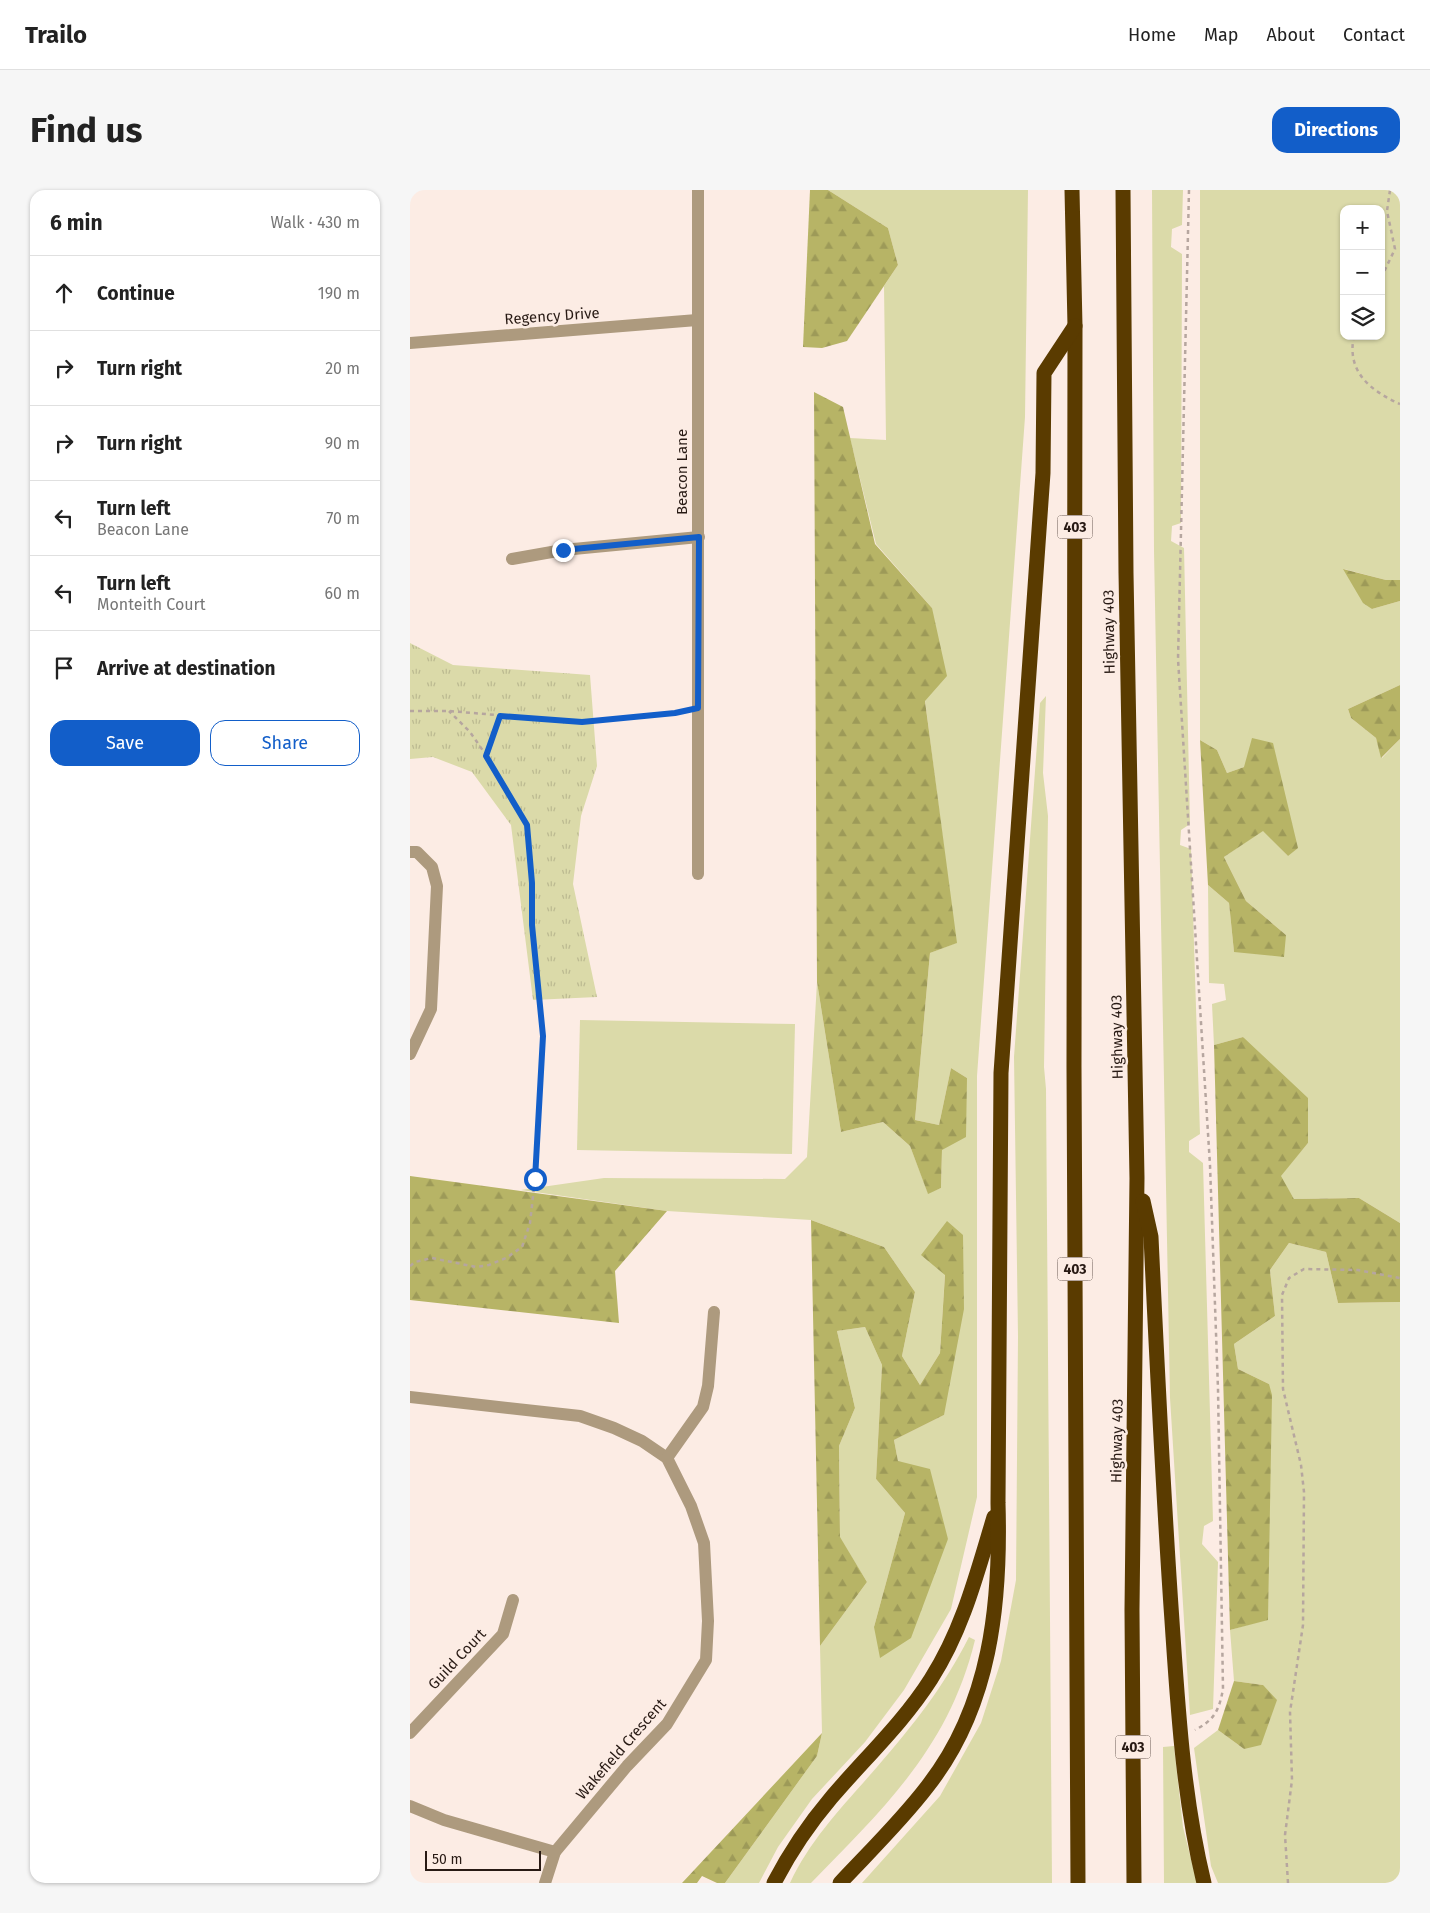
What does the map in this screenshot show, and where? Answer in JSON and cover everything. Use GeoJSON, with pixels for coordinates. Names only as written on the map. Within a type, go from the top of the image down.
{"type":"FeatureCollection","features":[{"type":"Feature","properties":{"kind":"highway","name":"403"},"geometry":{"type":"LineString","coordinates":[[1072,190],[1075,326],[1074,1067],[1078,1883]]}},
{"type":"Feature","properties":{"kind":"highway","name":"Highway 403"},"geometry":{"type":"LineString","coordinates":[[1124,190],[1126,583],[1137,1178],[1132,1610],[1134,1883]]}},
{"type":"Feature","properties":{"kind":"highway"},"geometry":{"type":"LineString","coordinates":[[840,1883],[927,1787],[963,1729],[981,1682],[993,1630],[1000,1560],[998,1503],[1001,1073],[1043,473],[1044,373],[1075,326]]}},
{"type":"Feature","properties":{"kind":"highway"},"geometry":{"type":"LineString","coordinates":[[1137,1178],[1151,1237],[1169,1581],[1180,1734],[1192,1829],[1204,1883]]}},
{"type":"Feature","properties":{"kind":"highway"},"geometry":{"type":"LineString","coordinates":[[774,1883],[803,1834],[830,1799],[894,1730],[930,1680],[948,1650],[972,1591],[998,1503]]}},
{"type":"Feature","properties":{"kind":"street","name":"Beacon Lane"},"geometry":{"type":"LineString","coordinates":[[698,190],[698,874]]}},
{"type":"Feature","properties":{"kind":"street","name":"Regency Drive"},"geometry":{"type":"LineString","coordinates":[[410,343],[697,320]]}},
{"type":"Feature","properties":{"kind":"street"},"geometry":{"type":"LineString","coordinates":[[512,559],[563,550],[699,537]]}},
{"type":"Feature","properties":{"kind":"street"},"geometry":{"type":"LineString","coordinates":[[410,852],[417,852],[432,867],[437,886],[431,1009],[410,1054]]}},
{"type":"Feature","properties":{"kind":"street"},"geometry":{"type":"LineString","coordinates":[[666,1458],[703,1407],[708,1386],[714,1312]]}},
{"type":"Feature","properties":{"kind":"street","name":"Wakefield Crescent"},"geometry":{"type":"LineString","coordinates":[[410,1397],[580,1416],[614,1428],[642,1441],[666,1458],[691,1506],[704,1542],[708,1621],[706,1660],[667,1724],[627,1766],[555,1852],[545,1883]]}},
{"type":"Feature","properties":{"kind":"street","name":"Guild Court"},"geometry":{"type":"LineString","coordinates":[[410,1733],[503,1634],[513,1600]]}},
{"type":"Feature","properties":{"kind":"street"},"geometry":{"type":"LineString","coordinates":[[410,1806],[444,1820],[555,1852]]}},
{"type":"Feature","properties":{"kind":"path"},"geometry":{"type":"LineString","coordinates":[[1180,1734],[1195,1730],[1210,1722],[1220,1705],[1223,1689],[1218,1389],[1210,1165],[1178,659],[1189,190]]}},
{"type":"Feature","properties":{"kind":"path"},"geometry":{"type":"LineString","coordinates":[[1385,270],[1395,249],[1387,211],[1390,190]]}},
{"type":"Feature","properties":{"kind":"path"},"geometry":{"type":"LineString","coordinates":[[1354,340],[1355,364],[1365,384],[1382,396],[1400,404]]}},
{"type":"Feature","properties":{"kind":"path"},"geometry":{"type":"LineString","coordinates":[[410,711],[449,711],[582,722],[675,713],[698,708]]}},
{"type":"Feature","properties":{"kind":"path"},"geometry":{"type":"LineString","coordinates":[[410,1266],[415,1262],[432,1258],[476,1267],[489,1265],[506,1258],[522,1247],[530,1223],[535,1179],[543,1036],[532,925],[531,857],[527,825],[470,732],[449,711]]}},
{"type":"Feature","properties":{"kind":"path"},"geometry":{"type":"LineString","coordinates":[[486,756],[500,716]]}},
{"type":"Feature","properties":{"kind":"path"},"geometry":{"type":"LineString","coordinates":[[1288,1883],[1284,1835],[1292,1780],[1290,1712],[1303,1625],[1304,1492],[1301,1464],[1282,1389],[1282,1295],[1289,1278],[1304,1269],[1358,1270],[1400,1278]]}},
{"type":"Feature","properties":{"kind":"green space"},"geometry":{"type":"Polygon","coordinates":[[[810,190],[828,190],[888,228],[898,265],[847,341],[822,348],[803,347],[810,190]]]}},
{"type":"Feature","properties":{"kind":"green space"},"geometry":{"type":"Polygon","coordinates":[[[828,190],[1028,190],[1025,417],[977,1076],[977,1497],[951,1609],[904,1690],[865,1742],[812,1799],[778,1847],[759,1883],[725,1883],[817,1756],[822,1733],[820,1646],[867,1582],[840,1538],[839,1446],[855,1408],[837,1331],[865,1327],[882,1365],[876,1479],[905,1513],[874,1627],[948,1539],[898,1461],[894,1440],[944,1415],[945,1274],[940,1353],[920,1385],[902,1356],[915,1292],[884,1247],[811,1220],[667,1211],[521,1190],[604,1178],[785,1179],[807,1157],[817,982],[841,1132],[883,1122],[910,1146],[928,1193],[941,1188],[942,1150],[967,1078],[951,1068],[939,1125],[915,1120],[930,953],[956,943],[925,700],[932,608],[876,544],[850,438],[886,440],[884,286],[898,265],[888,228],[828,190]]]}},
{"type":"Feature","properties":{"kind":"green space"},"geometry":{"type":"Polygon","coordinates":[[[1152,190],[1183,190],[1182,225],[1172,229],[1171,247],[1182,254],[1181,523],[1172,526],[1171,541],[1184,548],[1190,824],[1181,830],[1180,845],[1191,849],[1200,1134],[1189,1141],[1189,1152],[1203,1163],[1213,1521],[1204,1526],[1202,1544],[1218,1562],[1213,1709],[1190,1715],[1170,1398],[1154,551],[1152,190]]]}},
{"type":"Feature","properties":{"kind":"green space"},"geometry":{"type":"Polygon","coordinates":[[[1200,190],[1400,190],[1400,580],[1386,580],[1344,569],[1372,609],[1400,601],[1400,685],[1348,709],[1351,718],[1376,738],[1382,758],[1400,739],[1400,1223],[1359,1198],[1294,1199],[1280,1176],[1308,1143],[1243,1037],[1214,1045],[1212,1004],[1226,1000],[1224,984],[1209,983],[1208,885],[1229,903],[1234,952],[1286,935],[1246,901],[1224,857],[1263,830],[1288,856],[1244,767],[1227,773],[1217,750],[1200,740],[1200,190]]]}},
{"type":"Feature","properties":{"kind":"green space"},"geometry":{"type":"Polygon","coordinates":[[[814,392],[843,407],[875,544],[932,608],[947,676],[925,701],[957,943],[930,953],[915,1120],[939,1125],[951,1068],[967,1078],[966,1137],[942,1150],[941,1188],[928,1194],[910,1146],[883,1122],[841,1132],[817,982],[814,392]]]}},
{"type":"Feature","properties":{"kind":"green space"},"geometry":{"type":"Polygon","coordinates":[[[1343,569],[1386,580],[1400,580],[1400,601],[1372,609],[1363,603],[1343,569]]]}},
{"type":"Feature","properties":{"kind":"green space"},"geometry":{"type":"Polygon","coordinates":[[[410,643],[453,665],[590,675],[597,766],[581,816],[573,884],[597,997],[533,1000],[511,825],[472,772],[433,757],[410,759],[410,643]]]}},
{"type":"Feature","properties":{"kind":"green space"},"geometry":{"type":"Polygon","coordinates":[[[1400,685],[1400,739],[1381,758],[1376,738],[1351,718],[1348,709],[1400,685]]]}},
{"type":"Feature","properties":{"kind":"green space"},"geometry":{"type":"Polygon","coordinates":[[[1046,696],[1043,773],[1048,816],[1044,1067],[1046,1089],[1052,1883],[862,1883],[940,1796],[981,1723],[1001,1661],[1016,1580],[1018,1336],[1014,1057],[1040,703],[1046,696]]]}},
{"type":"Feature","properties":{"kind":"green space"},"geometry":{"type":"Polygon","coordinates":[[[1252,738],[1273,743],[1298,848],[1288,856],[1263,831],[1224,857],[1246,901],[1286,935],[1284,957],[1234,952],[1229,903],[1208,885],[1200,740],[1217,750],[1227,773],[1244,767],[1252,738]]]}},
{"type":"Feature","properties":{"kind":"green space"},"geometry":{"type":"Polygon","coordinates":[[[580,1020],[795,1024],[792,1154],[577,1150],[580,1020]]]}},
{"type":"Feature","properties":{"kind":"green space"},"geometry":{"type":"Polygon","coordinates":[[[1243,1037],[1308,1098],[1308,1143],[1281,1176],[1294,1199],[1359,1198],[1400,1223],[1400,1302],[1338,1303],[1326,1252],[1289,1243],[1270,1270],[1275,1316],[1234,1344],[1238,1369],[1269,1384],[1272,1395],[1268,1620],[1230,1630],[1214,1045],[1243,1037]]]}},
{"type":"Feature","properties":{"kind":"green space"},"geometry":{"type":"Polygon","coordinates":[[[410,1176],[667,1211],[615,1271],[619,1323],[410,1300],[410,1176]]]}},
{"type":"Feature","properties":{"kind":"green space"},"geometry":{"type":"Polygon","coordinates":[[[811,1220],[884,1247],[915,1292],[902,1356],[920,1385],[940,1353],[945,1275],[921,1255],[947,1221],[963,1235],[964,1309],[944,1415],[894,1440],[898,1461],[930,1469],[948,1539],[911,1638],[880,1658],[874,1627],[905,1513],[876,1479],[882,1365],[865,1327],[837,1331],[855,1408],[839,1446],[840,1537],[867,1582],[820,1646],[811,1220]]]}},
{"type":"Feature","properties":{"kind":"green space"},"geometry":{"type":"Polygon","coordinates":[[[1289,1243],[1326,1252],[1338,1303],[1400,1302],[1400,1883],[1218,1883],[1211,1866],[1194,1748],[1218,1730],[1244,1749],[1263,1685],[1234,1681],[1230,1630],[1268,1619],[1269,1384],[1238,1369],[1234,1344],[1275,1316],[1270,1270],[1289,1243]]]}},
{"type":"Feature","properties":{"kind":"green space"},"geometry":{"type":"Polygon","coordinates":[[[969,1637],[975,1640],[964,1678],[949,1712],[931,1744],[911,1773],[889,1801],[811,1883],[790,1883],[818,1836],[927,1705],[949,1673],[969,1637]]]}},
{"type":"Feature","properties":{"kind":"green space"},"geometry":{"type":"Polygon","coordinates":[[[1234,1681],[1263,1685],[1277,1700],[1261,1745],[1244,1749],[1218,1730],[1234,1681]]]}},
{"type":"Feature","properties":{"kind":"green space"},"geometry":{"type":"Polygon","coordinates":[[[822,1733],[817,1756],[725,1883],[717,1883],[702,1876],[697,1883],[682,1883],[822,1733]]]}},
{"type":"Feature","properties":{"kind":"green space"},"geometry":{"type":"Polygon","coordinates":[[[1174,1746],[1183,1827],[1197,1883],[1164,1883],[1163,1747],[1174,1746]]]}},
{"type":"Feature","properties":{"kind":"route"},"geometry":{"type":"LineString","coordinates":[[535,1179],[543,1036],[532,925],[531,857],[527,825],[486,756],[500,716],[582,722],[675,713],[698,708],[699,537],[563,550]]}}]}
